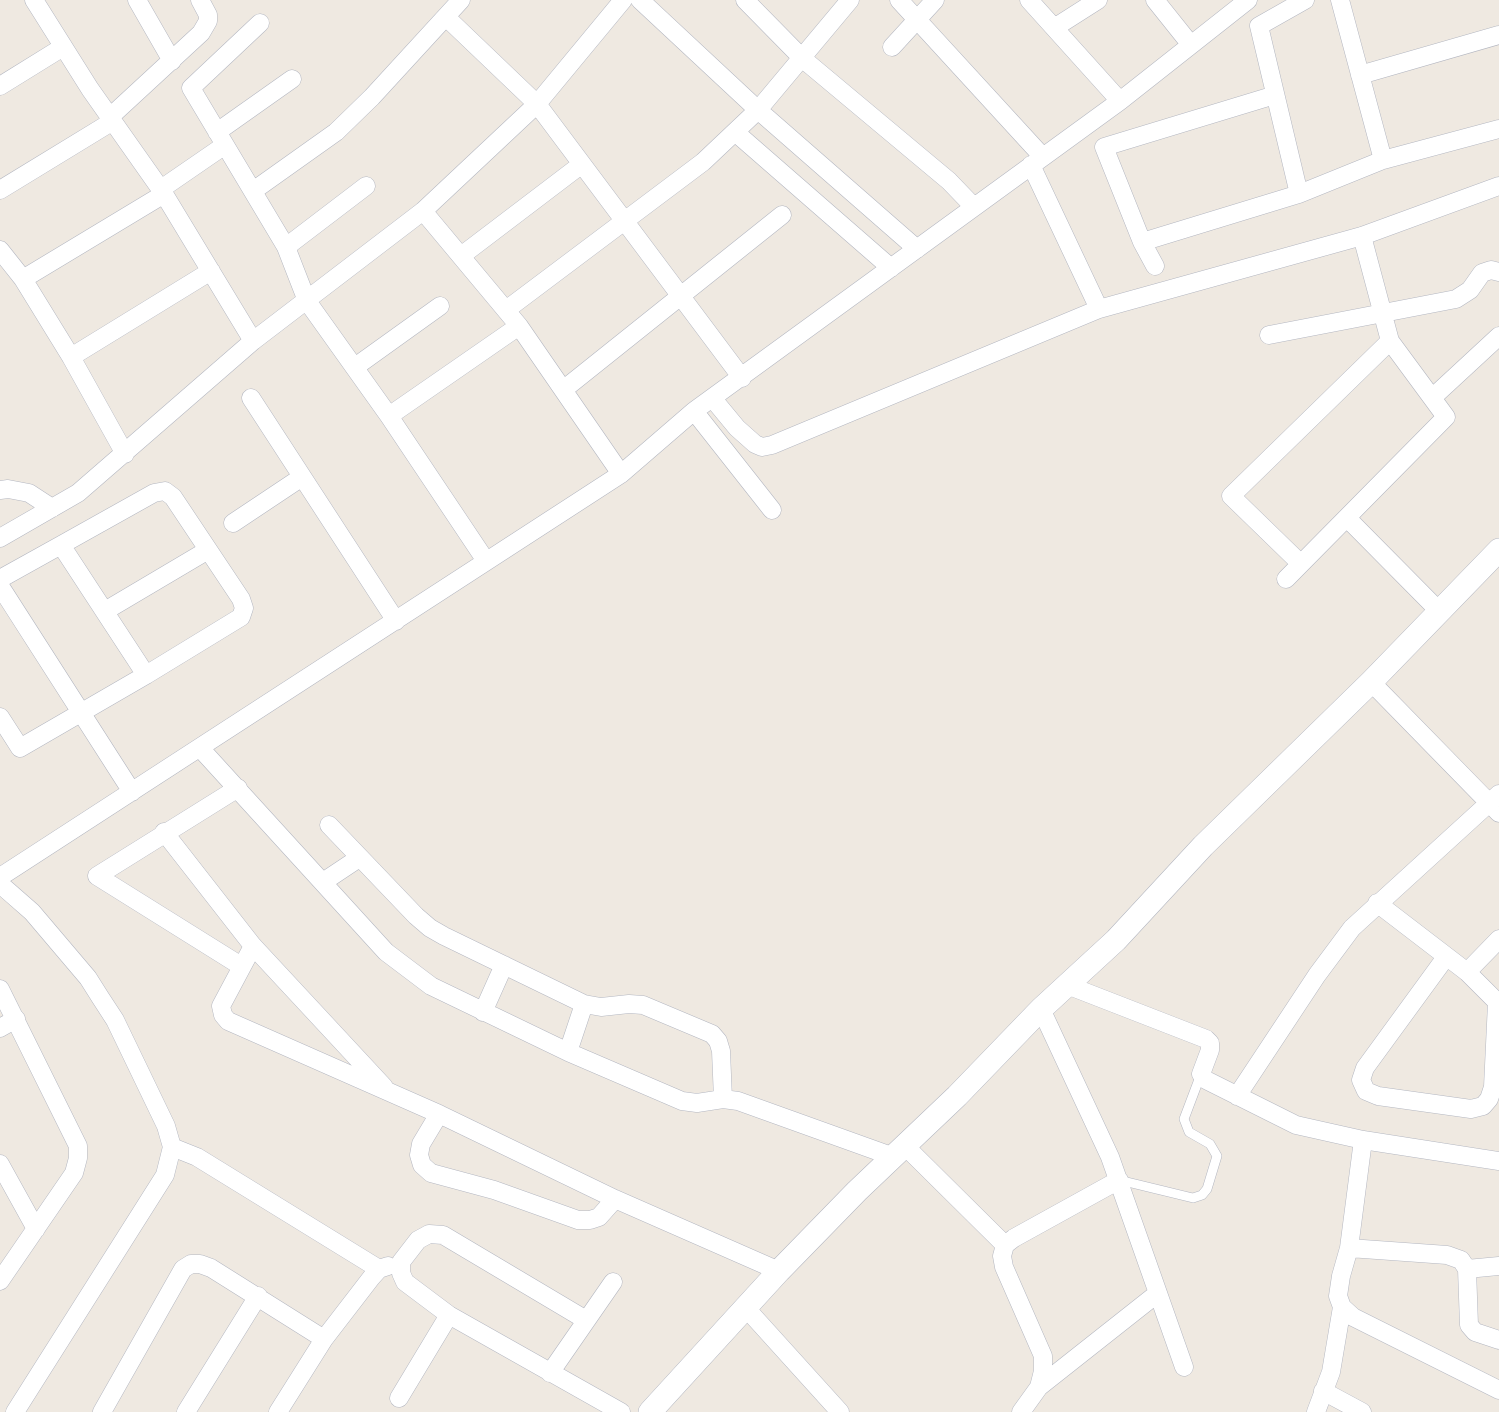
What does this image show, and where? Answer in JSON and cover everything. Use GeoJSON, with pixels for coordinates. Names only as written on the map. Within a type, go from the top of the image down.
{"type":"FeatureCollection","features":[{"type":"Feature","properties":{"kind":"street"},"geometry":{"type":"LineString","coordinates":[[34,0],[162,192],[253,341]]}},
{"type":"Feature","properties":{"kind":"street"},"geometry":{"type":"LineString","coordinates":[[137,0],[172,61]]}},
{"type":"Feature","properties":{"kind":"street"},"geometry":{"type":"LineString","coordinates":[[0,190],[111,119],[206,27],[208,15],[200,0]]}},
{"type":"Feature","properties":{"kind":"street"},"geometry":{"type":"LineString","coordinates":[[253,191],[336,132],[447,18],[461,0]]}},
{"type":"Feature","properties":{"kind":"street"},"geometry":{"type":"LineString","coordinates":[[640,0],[758,110],[917,249]]}},
{"type":"Feature","properties":{"kind":"street"},"geometry":{"type":"LineString","coordinates":[[745,0],[803,59],[949,180],[974,207]]}},
{"type":"Feature","properties":{"kind":"street"},"geometry":{"type":"LineString","coordinates":[[506,310],[703,162],[758,110],[850,0]]}},
{"type":"Feature","properties":{"kind":"street"},"geometry":{"type":"LineString","coordinates":[[900,0],[1037,161],[1100,309]]}},
{"type":"Feature","properties":{"kind":"street"},"geometry":{"type":"LineString","coordinates":[[892,47],[934,0]]}},
{"type":"Feature","properties":{"kind":"street"},"geometry":{"type":"LineString","coordinates":[[1029,0],[1120,101]]}},
{"type":"Feature","properties":{"kind":"street"},"geometry":{"type":"LineString","coordinates":[[1054,28],[1098,0]]}},
{"type":"Feature","properties":{"kind":"street"},"geometry":{"type":"LineString","coordinates":[[1155,0],[1191,45]]}},
{"type":"Feature","properties":{"kind":"street"},"geometry":{"type":"LineString","coordinates":[[0,877],[621,474],[694,411],[1120,101],[1248,0]]}},
{"type":"Feature","properties":{"kind":"street"},"geometry":{"type":"LineString","coordinates":[[1299,194],[1259,26],[1305,0]]}},
{"type":"Feature","properties":{"kind":"street"},"geometry":{"type":"LineString","coordinates":[[1340,0],[1383,160]]}},
{"type":"Feature","properties":{"kind":"street"},"geometry":{"type":"LineString","coordinates":[[0,538],[78,493],[253,341],[423,211],[537,104],[619,1]]}},
{"type":"Feature","properties":{"kind":"street"},"geometry":{"type":"LineString","coordinates":[[447,18],[537,104],[742,378]]}},
{"type":"Feature","properties":{"kind":"street"},"geometry":{"type":"LineString","coordinates":[[260,23],[191,88],[286,247],[307,301],[389,416],[486,561]]}},
{"type":"Feature","properties":{"kind":"street"},"geometry":{"type":"LineString","coordinates":[[1360,75],[1499,35]]}},
{"type":"Feature","properties":{"kind":"street"},"geometry":{"type":"LineString","coordinates":[[0,86],[63,47]]}},
{"type":"Feature","properties":{"kind":"street"},"geometry":{"type":"LineString","coordinates":[[23,279],[162,192],[292,79]]}},
{"type":"Feature","properties":{"kind":"street"},"geometry":{"type":"LineString","coordinates":[[1155,266],[1142,242],[1104,147],[1275,95]]}},
{"type":"Feature","properties":{"kind":"street"},"geometry":{"type":"LineString","coordinates":[[1142,242],[1299,194],[1383,160],[1499,129]]}},
{"type":"Feature","properties":{"kind":"street"},"geometry":{"type":"LineString","coordinates":[[735,132],[891,268]]}},
{"type":"Feature","properties":{"kind":"street"},"geometry":{"type":"LineString","coordinates":[[461,256],[582,164]]}},
{"type":"Feature","properties":{"kind":"street"},"geometry":{"type":"LineString","coordinates":[[286,247],[366,186]]}},
{"type":"Feature","properties":{"kind":"street"},"geometry":{"type":"LineString","coordinates":[[713,399],[737,428],[755,444],[762,447],[772,445],[1100,309],[1246,266],[1362,236],[1499,186]]}},
{"type":"Feature","properties":{"kind":"street"},"geometry":{"type":"LineString","coordinates":[[423,211],[519,326],[621,474]]}},
{"type":"Feature","properties":{"kind":"street"},"geometry":{"type":"LineString","coordinates":[[563,390],[782,215]]}},
{"type":"Feature","properties":{"kind":"street"},"geometry":{"type":"LineString","coordinates":[[1286,579],[1446,417],[1390,341],[1362,236]]}},
{"type":"Feature","properties":{"kind":"street"},"geometry":{"type":"LineString","coordinates":[[0,250],[23,279],[71,357],[125,454]]}},
{"type":"Feature","properties":{"kind":"street"},"geometry":{"type":"LineString","coordinates":[[1269,335],[1456,299],[1470,290],[1482,273],[1496,267]]}},
{"type":"Feature","properties":{"kind":"street"},"geometry":{"type":"LineString","coordinates":[[71,357],[211,271]]}},
{"type":"Feature","properties":{"kind":"street"},"geometry":{"type":"LineString","coordinates":[[355,368],[440,306]]}},
{"type":"Feature","properties":{"kind":"street"},"geometry":{"type":"LineString","coordinates":[[389,416],[519,326]]}},
{"type":"Feature","properties":{"kind":"street"},"geometry":{"type":"LineString","coordinates":[[1432,398],[1499,336]]}},
{"type":"Feature","properties":{"kind":"street"},"geometry":{"type":"LineString","coordinates":[[1300,563],[1231,496],[1390,341]]}},
{"type":"Feature","properties":{"kind":"street"},"geometry":{"type":"LineString","coordinates":[[251,398],[396,621]]}},
{"type":"Feature","properties":{"kind":"street"},"geometry":{"type":"LineString","coordinates":[[694,411],[772,510]]}},
{"type":"Feature","properties":{"kind":"street"},"geometry":{"type":"LineString","coordinates":[[233,523],[302,477]]}},
{"type":"Feature","properties":{"kind":"street"},"geometry":{"type":"LineString","coordinates":[[0,490],[29,494],[52,508]]}},
{"type":"Feature","properties":{"kind":"street"},"geometry":{"type":"LineString","coordinates":[[0,579],[154,494],[165,491],[173,497],[241,599],[244,608],[243,614],[234,622],[20,748],[0,717]]}},
{"type":"Feature","properties":{"kind":"street"},"geometry":{"type":"LineString","coordinates":[[1347,517],[1440,612]]}},
{"type":"Feature","properties":{"kind":"street"},"geometry":{"type":"LineString","coordinates":[[61,544],[146,675]]}},
{"type":"Feature","properties":{"kind":"street"},"geometry":{"type":"LineString","coordinates":[[105,611],[208,550]]}},
{"type":"Feature","properties":{"kind":"street"},"geometry":{"type":"LineString","coordinates":[[650,1412],[779,1270],[957,1096],[1041,1009],[1116,940],[1203,846],[1371,682],[1499,550]]}},
{"type":"Feature","properties":{"kind":"street"},"geometry":{"type":"LineString","coordinates":[[0,586],[132,792]]}},
{"type":"Feature","properties":{"kind":"street"},"geometry":{"type":"LineString","coordinates":[[1237,1096],[1352,928],[1377,903],[1496,803],[1371,682]]}},
{"type":"Feature","properties":{"kind":"street"},"geometry":{"type":"LineString","coordinates":[[200,748],[400,964],[431,986],[568,1052],[682,1101],[738,1101],[900,1152],[1005,1245]]}},
{"type":"Feature","properties":{"kind":"street"},"geometry":{"type":"LineString","coordinates":[[238,788],[97,876],[241,966]]}},
{"type":"Feature","properties":{"kind":"street"},"geometry":{"type":"LineString","coordinates":[[329,825],[430,928],[584,1004],[601,1007],[629,1003],[643,1005],[712,1034],[718,1041],[720,1051],[723,1099]]}},
{"type":"Feature","properties":{"kind":"street"},"geometry":{"type":"LineString","coordinates":[[164,832],[253,946],[392,1095]]}},
{"type":"Feature","properties":{"kind":"street"},"geometry":{"type":"LineString","coordinates":[[323,882],[359,858]]}},
{"type":"Feature","properties":{"kind":"street"},"geometry":{"type":"LineString","coordinates":[[0,884],[32,912],[88,978],[115,1020],[166,1126],[172,1147],[165,1175],[15,1412]]}},
{"type":"Feature","properties":{"kind":"street"},"geometry":{"type":"LineString","coordinates":[[1377,903],[1467,972],[1498,1004],[1493,1087],[1483,1106],[1471,1109],[1378,1096],[1366,1091],[1361,1080],[1365,1068],[1446,957]]}},
{"type":"Feature","properties":{"kind":"street"},"geometry":{"type":"LineString","coordinates":[[1467,972],[1499,939]]}},
{"type":"Feature","properties":{"kind":"street"},"geometry":{"type":"LineString","coordinates":[[253,946],[222,1006],[223,1015],[228,1021],[439,1114],[615,1199],[779,1270]]}},
{"type":"Feature","properties":{"kind":"street"},"geometry":{"type":"LineString","coordinates":[[483,1012],[505,965]]}},
{"type":"Feature","properties":{"kind":"street"},"geometry":{"type":"LineString","coordinates":[[1068,985],[1206,1039],[1210,1043],[1210,1050],[1201,1074],[1212,1084],[1296,1125],[1363,1140],[1499,1161]]}},
{"type":"Feature","properties":{"kind":"street"},"geometry":{"type":"LineString","coordinates":[[0,989],[8,1024],[78,1146],[74,1173],[0,1280]]}},
{"type":"Feature","properties":{"kind":"street"},"geometry":{"type":"LineString","coordinates":[[568,1052],[584,1004]]}},
{"type":"Feature","properties":{"kind":"street"},"geometry":{"type":"LineString","coordinates":[[1041,1009],[1119,1180],[1184,1367]]}},
{"type":"Feature","properties":{"kind":"street"},"geometry":{"type":"LineString","coordinates":[[439,1114],[421,1144],[419,1155],[422,1165],[431,1173],[578,1220],[599,1217],[615,1199]]}},
{"type":"Feature","properties":{"kind":"street"},"geometry":{"type":"LineString","coordinates":[[1363,1140],[1349,1248],[1338,1296],[1342,1307],[1353,1317],[1499,1390]]}},
{"type":"Feature","properties":{"kind":"street"},"geometry":{"type":"LineString","coordinates":[[172,1147],[197,1157],[379,1269]]}},
{"type":"Feature","properties":{"kind":"street"},"geometry":{"type":"LineString","coordinates":[[2,1172],[36,1229]]}},
{"type":"Feature","properties":{"kind":"street"},"geometry":{"type":"LineString","coordinates":[[1039,1387],[1043,1356],[1004,1267],[1002,1256],[1005,1245],[1119,1180]]}},
{"type":"Feature","properties":{"kind":"street"},"geometry":{"type":"LineString","coordinates":[[278,1412],[324,1339],[379,1269],[401,1262],[418,1240],[429,1234],[443,1235],[586,1320]]}},
{"type":"Feature","properties":{"kind":"street"},"geometry":{"type":"LineString","coordinates":[[1349,1248],[1447,1255],[1461,1260],[1467,1269],[1469,1325],[1475,1332],[1499,1340]]}},
{"type":"Feature","properties":{"kind":"street"},"geometry":{"type":"LineString","coordinates":[[401,1262],[401,1273],[405,1282],[449,1315],[621,1412]]}},
{"type":"Feature","properties":{"kind":"street"},"geometry":{"type":"LineString","coordinates":[[102,1412],[183,1269],[191,1264],[201,1264],[258,1296],[324,1339]]}},
{"type":"Feature","properties":{"kind":"street"},"geometry":{"type":"LineString","coordinates":[[1467,1269],[1499,1266]]}},
{"type":"Feature","properties":{"kind":"street"},"geometry":{"type":"LineString","coordinates":[[550,1373],[613,1282]]}},
{"type":"Feature","properties":{"kind":"street"},"geometry":{"type":"LineString","coordinates":[[1021,1412],[1039,1387],[1158,1293]]}},
{"type":"Feature","properties":{"kind":"street"},"geometry":{"type":"LineString","coordinates":[[186,1412],[258,1296]]}},
{"type":"Feature","properties":{"kind":"street"},"geometry":{"type":"LineString","coordinates":[[745,1307],[841,1412]]}},
{"type":"Feature","properties":{"kind":"street"},"geometry":{"type":"LineString","coordinates":[[1315,1412],[1331,1372],[1342,1307]]}},
{"type":"Feature","properties":{"kind":"street"},"geometry":{"type":"LineString","coordinates":[[398,1398],[449,1315]]}},
{"type":"Feature","properties":{"kind":"street"},"geometry":{"type":"LineString","coordinates":[[1324,1391],[1362,1412]]}},
{"type":"Feature","properties":{"kind":"lane"},"geometry":{"type":"LineString","coordinates":[[1119,1180],[1193,1198],[1202,1195],[1207,1189],[1217,1156],[1215,1150],[1189,1132],[1184,1119],[1201,1074]]}}]}
